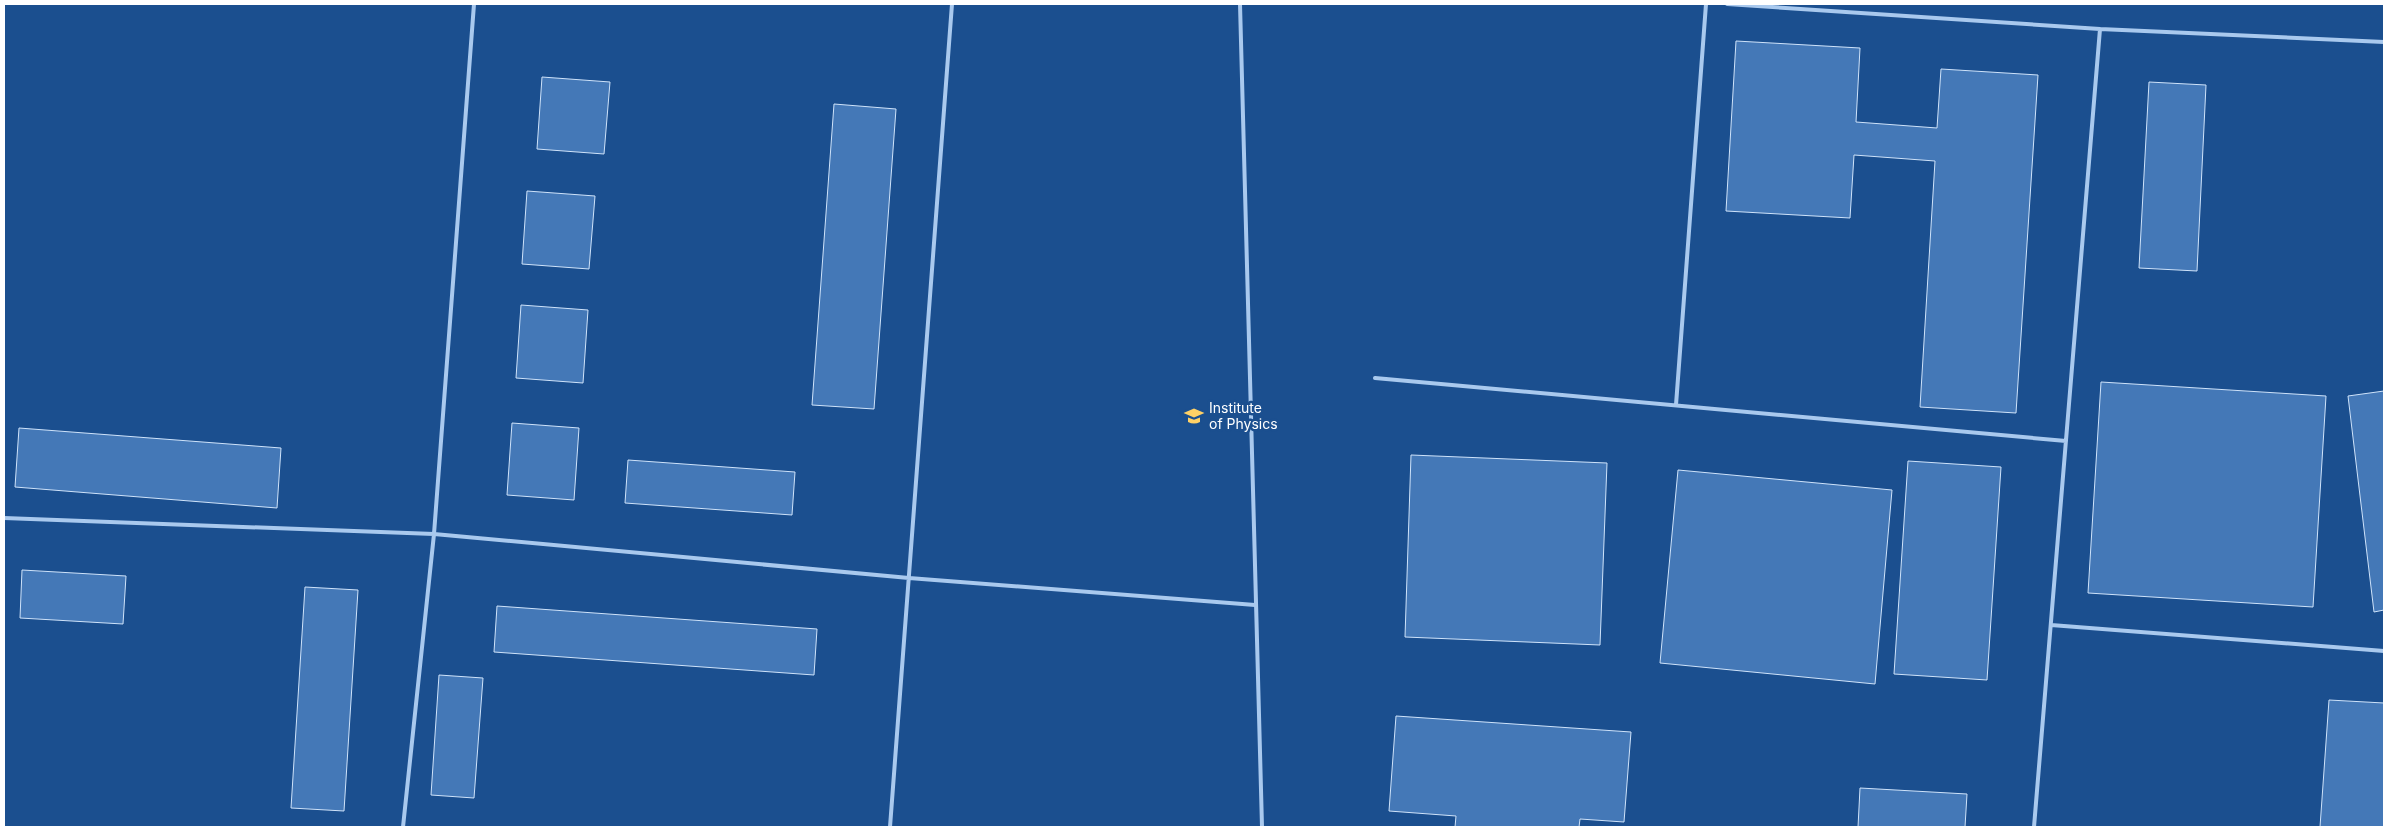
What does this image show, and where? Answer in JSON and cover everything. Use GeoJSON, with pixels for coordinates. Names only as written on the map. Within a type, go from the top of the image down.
{"type":"FeatureCollection","features":[{"type":"Feature","properties":{"kind":"lane"},"geometry":{"type":"LineString","coordinates":[[403,827],[434,534],[474,4]]}},
{"type":"Feature","properties":{"kind":"lane"},"geometry":{"type":"LineString","coordinates":[[890,827],[952,4]]}},
{"type":"Feature","properties":{"kind":"lane"},"geometry":{"type":"LineString","coordinates":[[1240,4],[1262,827]]}},
{"type":"Feature","properties":{"kind":"lane"},"geometry":{"type":"LineString","coordinates":[[1676,405],[1706,4]]}},
{"type":"Feature","properties":{"kind":"lane"},"geometry":{"type":"LineString","coordinates":[[1727,4],[2100,29],[2384,42]]}},
{"type":"Feature","properties":{"kind":"lane"},"geometry":{"type":"LineString","coordinates":[[2034,827],[2100,29]]}},
{"type":"Feature","properties":{"kind":"lane"},"geometry":{"type":"LineString","coordinates":[[1375,378],[2066,441]]}},
{"type":"Feature","properties":{"kind":"lane"},"geometry":{"type":"LineString","coordinates":[[4,518],[434,534],[909,578],[1256,605]]}},
{"type":"Feature","properties":{"kind":"lane"},"geometry":{"type":"LineString","coordinates":[[2051,625],[2384,651]]}},
{"type":"Feature","properties":{"kind":"building"},"geometry":{"type":"Polygon","coordinates":[[[1736,41],[1860,48],[1856,122],[1937,128],[1941,69],[2038,75],[2016,413],[1920,407],[1935,161],[1854,155],[1850,218],[1726,211],[1736,41]]]}},
{"type":"Feature","properties":{"kind":"building"},"geometry":{"type":"Polygon","coordinates":[[[542,77],[610,82],[604,154],[537,149],[542,77]]]}},
{"type":"Feature","properties":{"kind":"building"},"geometry":{"type":"Polygon","coordinates":[[[2149,82],[2206,85],[2197,271],[2139,268],[2149,82]]]}},
{"type":"Feature","properties":{"kind":"building"},"geometry":{"type":"Polygon","coordinates":[[[834,104],[896,109],[874,409],[812,405],[834,104]]]}},
{"type":"Feature","properties":{"kind":"building"},"geometry":{"type":"Polygon","coordinates":[[[527,191],[595,196],[589,269],[522,264],[527,191]]]}},
{"type":"Feature","properties":{"kind":"building"},"geometry":{"type":"Polygon","coordinates":[[[521,305],[588,310],[583,383],[516,378],[521,305]]]}},
{"type":"Feature","properties":{"kind":"building"},"geometry":{"type":"Polygon","coordinates":[[[2101,382],[2326,396],[2313,607],[2088,593],[2101,382]]]}},
{"type":"Feature","properties":{"kind":"building"},"geometry":{"type":"Polygon","coordinates":[[[2384,391],[2384,610],[2374,612],[2348,396],[2384,391]]]}},
{"type":"Feature","properties":{"kind":"building"},"geometry":{"type":"Polygon","coordinates":[[[512,423],[579,428],[574,500],[507,495],[512,423]]]}},
{"type":"Feature","properties":{"kind":"building"},"geometry":{"type":"Polygon","coordinates":[[[19,428],[281,448],[277,508],[15,487],[19,428]]]}},
{"type":"Feature","properties":{"kind":"building"},"geometry":{"type":"Polygon","coordinates":[[[1411,455],[1607,463],[1600,645],[1405,637],[1411,455]]]}},
{"type":"Feature","properties":{"kind":"building"},"geometry":{"type":"Polygon","coordinates":[[[628,460],[795,472],[792,515],[625,503],[628,460]]]}},
{"type":"Feature","properties":{"kind":"building"},"geometry":{"type":"Polygon","coordinates":[[[1908,461],[2001,467],[1987,680],[1894,674],[1908,461]]]}},
{"type":"Feature","properties":{"kind":"building"},"geometry":{"type":"Polygon","coordinates":[[[1678,470],[1892,490],[1875,684],[1660,663],[1678,470]]]}},
{"type":"Feature","properties":{"kind":"building"},"geometry":{"type":"Polygon","coordinates":[[[22,570],[126,576],[123,624],[20,618],[22,570]]]}},
{"type":"Feature","properties":{"kind":"building"},"geometry":{"type":"Polygon","coordinates":[[[305,587],[358,590],[344,811],[291,808],[305,587]]]}},
{"type":"Feature","properties":{"kind":"building"},"geometry":{"type":"Polygon","coordinates":[[[497,606],[817,629],[814,675],[494,652],[497,606]]]}},
{"type":"Feature","properties":{"kind":"building"},"geometry":{"type":"Polygon","coordinates":[[[439,675],[483,678],[474,798],[431,795],[439,675]]]}},
{"type":"Feature","properties":{"kind":"building"},"geometry":{"type":"Polygon","coordinates":[[[2329,700],[2384,703],[2384,827],[2320,827],[2329,700]]]}},
{"type":"Feature","properties":{"kind":"building"},"geometry":{"type":"Polygon","coordinates":[[[1396,716],[1631,732],[1624,822],[1580,819],[1579,827],[1455,827],[1456,816],[1389,811],[1396,716]]]}},
{"type":"Feature","properties":{"kind":"building"},"geometry":{"type":"Polygon","coordinates":[[[1860,788],[1967,794],[1965,827],[1858,827],[1860,788]]]}},
{"type":"Feature","properties":{"kind":"place","name":"Institute of Physics"},"geometry":{"type":"Point","coordinates":[1194,416]}}]}
